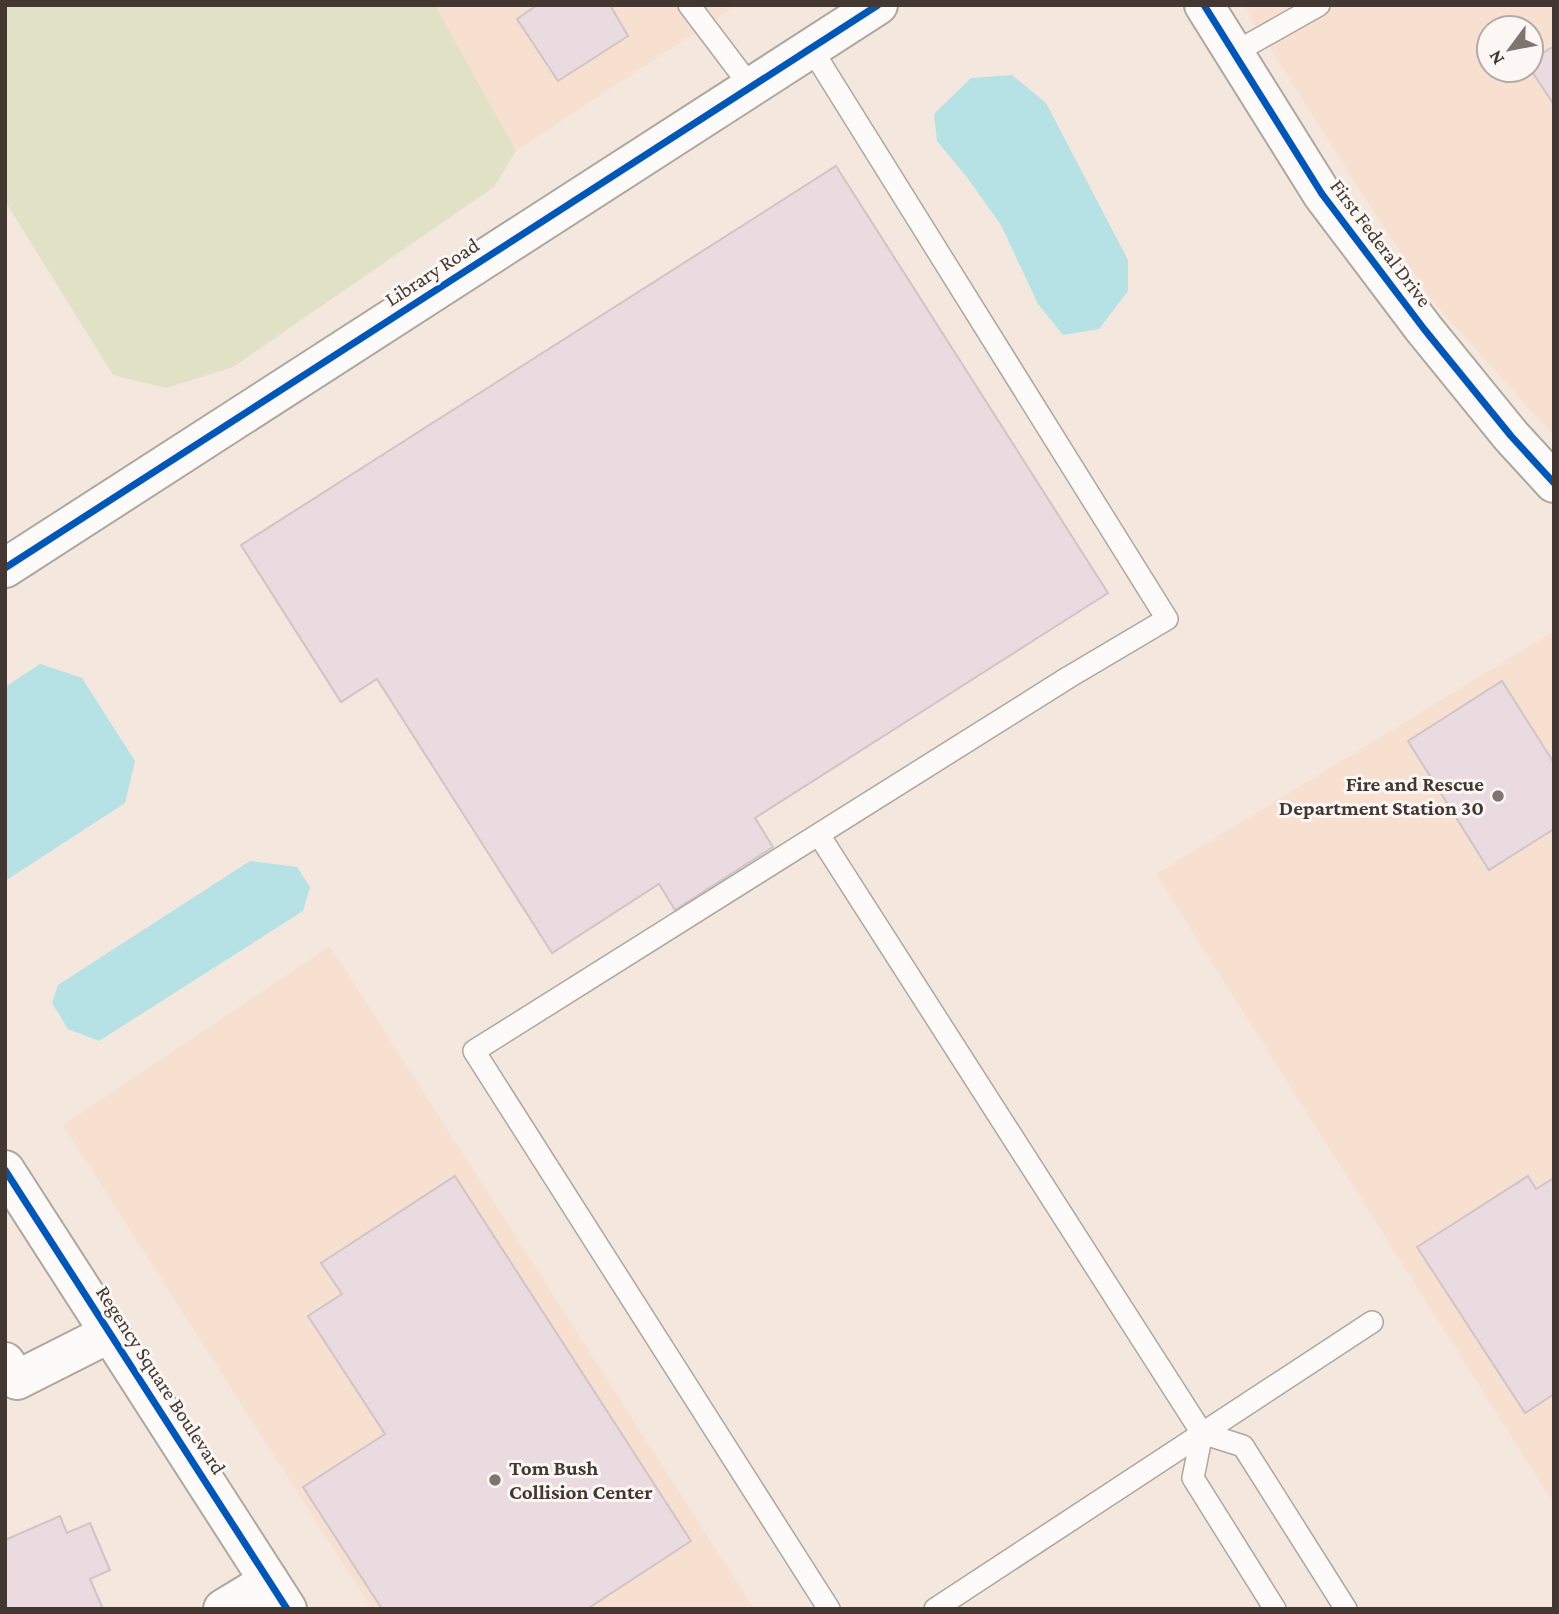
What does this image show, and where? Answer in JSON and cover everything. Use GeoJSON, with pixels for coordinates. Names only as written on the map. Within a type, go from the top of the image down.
{"type":"FeatureCollection","features":[{"type":"Feature","properties":{"kind":"street","name":"Library Road"},"geometry":{"type":"LineString","coordinates":[[5,568],[878,5]]}},
{"type":"Feature","properties":{"kind":"street","name":"First Federal Drive"},"geometry":{"type":"LineString","coordinates":[[1204,5],[1322,194],[1447,358],[1554,484]]}},
{"type":"Feature","properties":{"kind":"street","name":"Regency Square Boulevard"},"geometry":{"type":"LineString","coordinates":[[5,1170],[278,1595]]}},
{"type":"Feature","properties":{"kind":"street"},"geometry":{"type":"LineString","coordinates":[[5,1362],[17,1380],[110,1333]]}},
{"type":"Feature","properties":{"kind":"street"},"geometry":{"type":"LineString","coordinates":[[223,1609],[278,1595]]}},
{"type":"Feature","properties":{"kind":"lane"},"geometry":{"type":"LineString","coordinates":[[689,5],[751,87]]}},
{"type":"Feature","properties":{"kind":"lane"},"geometry":{"type":"LineString","coordinates":[[1234,53],[1319,5]]}},
{"type":"Feature","properties":{"kind":"lane"},"geometry":{"type":"LineString","coordinates":[[811,48],[1167,619],[1069,677],[474,1051],[829,1609]]}},
{"type":"Feature","properties":{"kind":"lane"},"geometry":{"type":"LineString","coordinates":[[819,835],[1202,1433],[1243,1447],[1346,1609]]}},
{"type":"Feature","properties":{"kind":"lane"},"geometry":{"type":"LineString","coordinates":[[935,1609],[1372,1322]]}},
{"type":"Feature","properties":{"kind":"lane"},"geometry":{"type":"LineString","coordinates":[[1202,1433],[1194,1478],[1275,1609]]}},
{"type":"Feature","properties":{"kind":"shaded area"},"geometry":{"type":"Polygon","coordinates":[[[435,5],[737,5],[516,151],[435,5]]]}},
{"type":"Feature","properties":{"kind":"shaded area"},"geometry":{"type":"Polygon","coordinates":[[[1243,5],[1554,5],[1554,436],[1434,303],[1243,5]]]}},
{"type":"Feature","properties":{"kind":"shaded area"},"geometry":{"type":"Polygon","coordinates":[[[1554,631],[1554,1504],[1156,874],[1554,631]]]}},
{"type":"Feature","properties":{"kind":"shaded area"},"geometry":{"type":"Polygon","coordinates":[[[330,946],[754,1609],[372,1609],[63,1125],[330,946]]]}},
{"type":"Feature","properties":{"kind":"green space"},"geometry":{"type":"Polygon","coordinates":[[[5,5],[435,5],[516,151],[494,187],[233,367],[166,388],[113,375],[5,201],[5,5]]]}},
{"type":"Feature","properties":{"kind":"water"},"geometry":{"type":"Polygon","coordinates":[[[1012,75],[1046,103],[1128,260],[1128,291],[1099,329],[1063,335],[1038,304],[1001,225],[937,141],[934,114],[971,78],[1012,75]]]}},
{"type":"Feature","properties":{"kind":"water"},"geometry":{"type":"Polygon","coordinates":[[[40,664],[82,678],[135,761],[125,803],[5,881],[5,687],[40,664]]]}},
{"type":"Feature","properties":{"kind":"water"},"geometry":{"type":"Polygon","coordinates":[[[250,861],[297,867],[310,887],[303,911],[99,1041],[68,1029],[52,1003],[58,985],[250,861]]]}},
{"type":"Feature","properties":{"kind":"building"},"geometry":{"type":"Polygon","coordinates":[[[537,5],[610,5],[628,36],[558,81],[517,19],[537,5]]]}},
{"type":"Feature","properties":{"kind":"building"},"geometry":{"type":"Polygon","coordinates":[[[1554,46],[1554,105],[1540,84],[1545,84],[1545,52],[1554,46]]]}},
{"type":"Feature","properties":{"kind":"building"},"geometry":{"type":"Polygon","coordinates":[[[836,166],[1108,593],[755,818],[773,847],[675,910],[659,884],[552,953],[377,679],[341,702],[241,545],[836,166]]]}},
{"type":"Feature","properties":{"kind":"building","name":"Fire and Rescue Department Station 30"},"geometry":{"type":"Polygon","coordinates":[[[1502,681],[1554,763],[1554,829],[1489,870],[1408,741],[1502,681]]]}},
{"type":"Feature","properties":{"kind":"building"},"geometry":{"type":"Polygon","coordinates":[[[455,1176],[691,1541],[587,1609],[382,1609],[303,1487],[385,1434],[308,1316],[342,1294],[321,1263],[455,1176]]]}},
{"type":"Feature","properties":{"kind":"building"},"geometry":{"type":"Polygon","coordinates":[[[1528,1176],[1536,1189],[1554,1178],[1554,1394],[1525,1413],[1417,1247],[1528,1176]]]}},
{"type":"Feature","properties":{"kind":"building"},"geometry":{"type":"Polygon","coordinates":[[[60,1516],[67,1533],[90,1523],[110,1570],[90,1579],[103,1609],[5,1609],[5,1540],[60,1516]]]}},
{"type":"Feature","properties":{"kind":"cycle path"},"geometry":{"type":"LineString","coordinates":[[5,568],[878,5]]}},
{"type":"Feature","properties":{"kind":"cycle path"},"geometry":{"type":"LineString","coordinates":[[1204,5],[1322,194],[1424,329],[1511,436],[1554,483]]}},
{"type":"Feature","properties":{"kind":"cycle path"},"geometry":{"type":"LineString","coordinates":[[5,1170],[287,1609]]}},
{"type":"Feature","properties":{"kind":"place","name":"Fire and Rescue Department Station 30"},"geometry":{"type":"Point","coordinates":[1498,796]}},
{"type":"Feature","properties":{"kind":"place","name":"Tom Bush Collision Center"},"geometry":{"type":"Point","coordinates":[495,1480]}}]}
